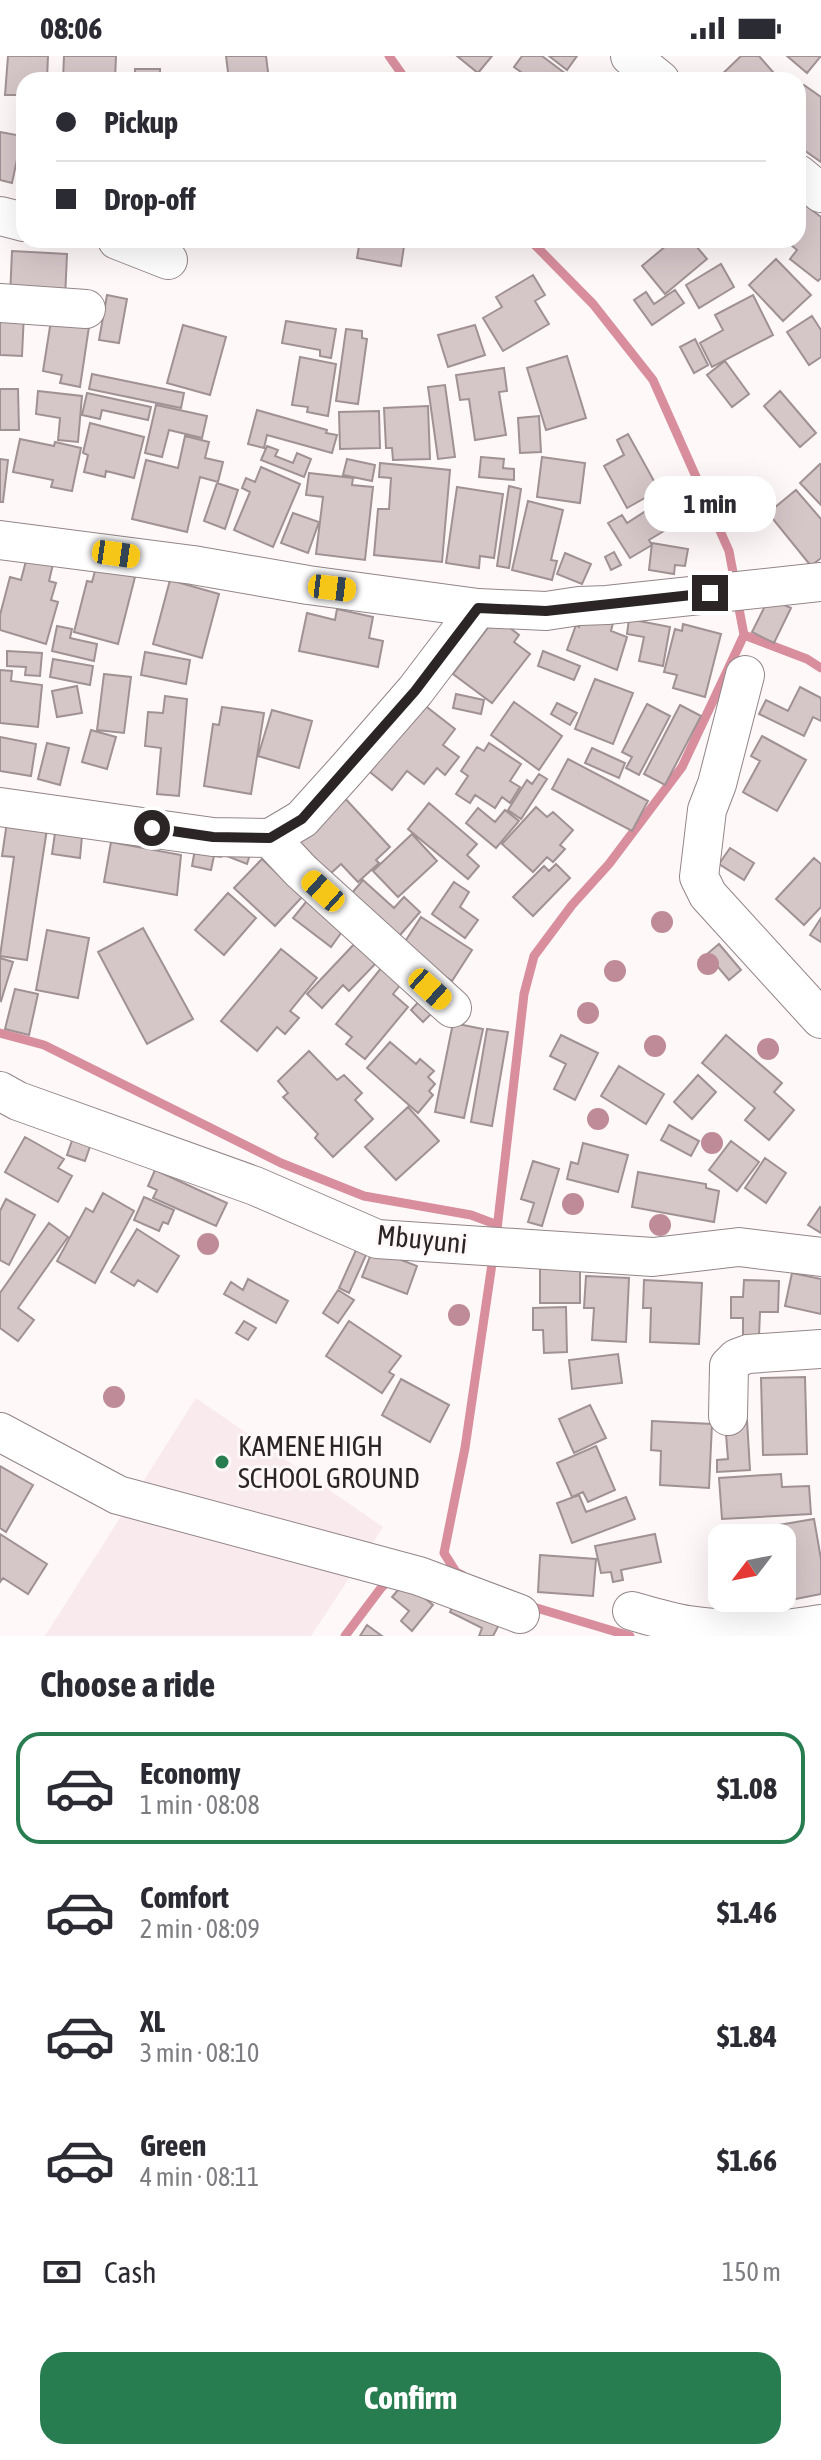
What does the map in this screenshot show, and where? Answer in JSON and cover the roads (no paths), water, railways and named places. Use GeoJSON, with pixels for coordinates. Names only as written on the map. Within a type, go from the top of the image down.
{"type":"FeatureCollection","features":[{"type":"Feature","properties":{"kind":"street"},"geometry":{"type":"LineString","coordinates":[[630,56],[650,72]]}},
{"type":"Feature","properties":{"kind":"street"},"geometry":{"type":"LineString","coordinates":[[137,248],[168,260]]}},
{"type":"Feature","properties":{"kind":"street"},"geometry":{"type":"LineString","coordinates":[[0,303],[86,309]]}},
{"type":"Feature","properties":{"kind":"street"},"geometry":{"type":"LineString","coordinates":[[0,540],[193,565],[308,585],[478,608],[546,611],[821,582]]}},
{"type":"Feature","properties":{"kind":"street"},"geometry":{"type":"LineString","coordinates":[[0,807],[213,837],[270,838],[302,819],[339,779],[415,691],[478,608]]}},
{"type":"Feature","properties":{"kind":"street"},"geometry":{"type":"LineString","coordinates":[[745,675],[717,784],[707,810],[699,877],[708,895],[821,1019]]}},
{"type":"Feature","properties":{"kind":"street"},"geometry":{"type":"LineString","coordinates":[[270,838],[301,871],[452,1008]]}},
{"type":"Feature","properties":{"kind":"street","name":"Mbuyuni"},"geometry":{"type":"LineString","coordinates":[[0,1091],[18,1101],[255,1186],[377,1239],[653,1257],[739,1247],[821,1257]]}},
{"type":"Feature","properties":{"kind":"street"},"geometry":{"type":"LineString","coordinates":[[728,1416],[729,1366],[737,1358],[748,1354],[821,1349]]}},
{"type":"Feature","properties":{"kind":"street"},"geometry":{"type":"LineString","coordinates":[[0,1432],[118,1495],[419,1576],[520,1614]]}},
{"type":"Feature","properties":{"kind":"street"},"geometry":{"type":"LineString","coordinates":[[632,1611],[688,1625],[796,1629],[821,1624]]}},
{"type":"Feature","properties":{"kind":"waterway"},"geometry":{"type":"LineString","coordinates":[[389,56],[400,72]]}},
{"type":"Feature","properties":{"kind":"waterway"},"geometry":{"type":"LineString","coordinates":[[538,248],[593,304],[653,380],[729,551],[735,583]]}},
{"type":"Feature","properties":{"kind":"waterway"},"geometry":{"type":"LineString","coordinates":[[496,1238],[524,994],[534,956],[682,767],[744,635],[737,598]]}},
{"type":"Feature","properties":{"kind":"waterway"},"geometry":{"type":"LineString","coordinates":[[744,635],[807,659],[821,668]]}},
{"type":"Feature","properties":{"kind":"waterway"},"geometry":{"type":"LineString","coordinates":[[0,1033],[44,1045],[281,1163],[364,1196],[497,1222]]}},
{"type":"Feature","properties":{"kind":"waterway"},"geometry":{"type":"LineString","coordinates":[[462,1575],[456,1572],[444,1553],[465,1448],[493,1257]]}},
{"type":"Feature","properties":{"kind":"waterway"},"geometry":{"type":"LineString","coordinates":[[345,1636],[390,1580]]}},
{"type":"Feature","properties":{"kind":"waterway"},"geometry":{"type":"LineString","coordinates":[[530,1606],[630,1636]]}},
{"type":"Feature","properties":{"kind":"place","name":"KAMENE HIGH SCHOOL GROUND"},"geometry":{"type":"Point","coordinates":[222,1462]}}]}
